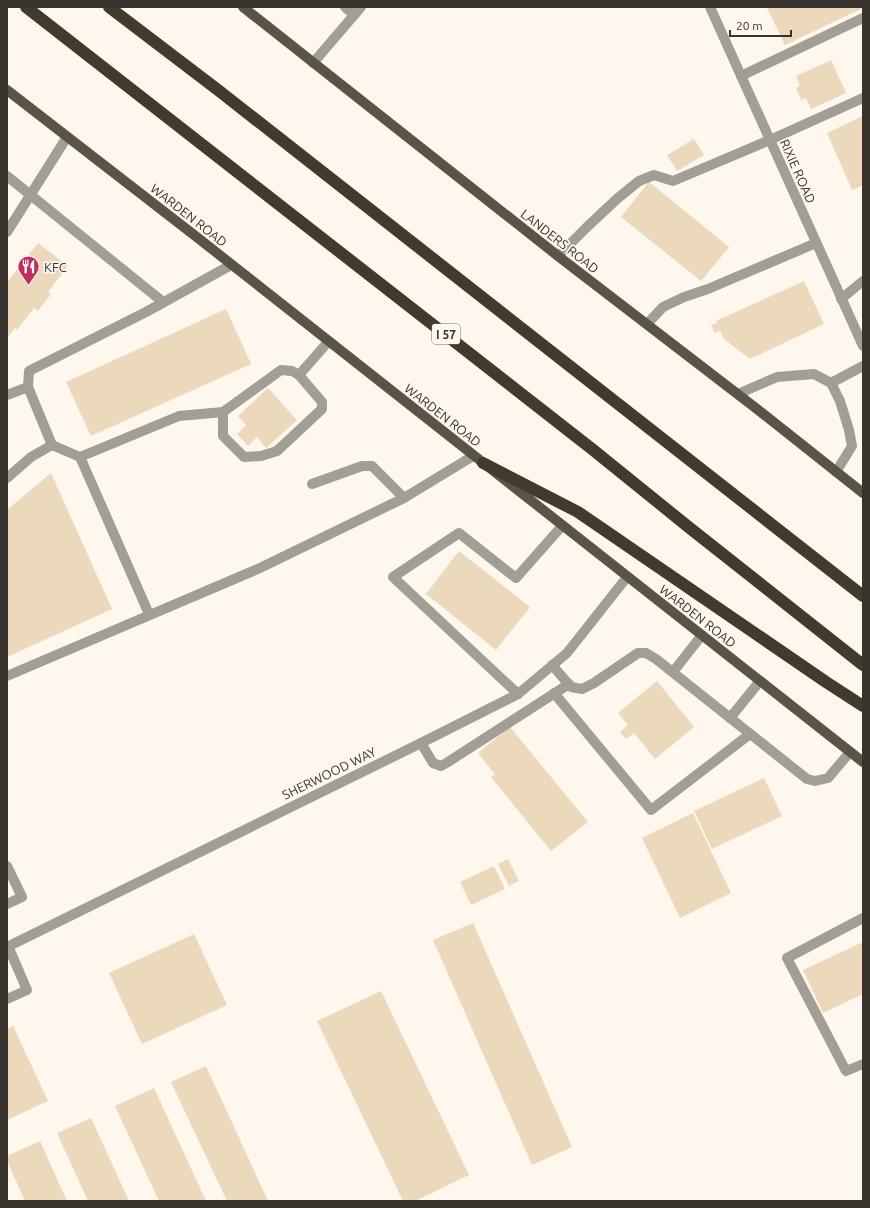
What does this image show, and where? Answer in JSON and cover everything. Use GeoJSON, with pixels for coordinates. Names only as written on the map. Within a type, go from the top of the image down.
{"type":"FeatureCollection","features":[{"type":"Feature","properties":{"kind":"highway","name":"I 57"},"geometry":{"type":"LineString","coordinates":[[26,7],[574,434],[697,534],[863,665]]}},
{"type":"Feature","properties":{"kind":"highway"},"geometry":{"type":"LineString","coordinates":[[109,7],[218,90],[863,596]]}},
{"type":"Feature","properties":{"kind":"highway"},"geometry":{"type":"LineString","coordinates":[[483,463],[578,512],[863,706]]}},
{"type":"Feature","properties":{"kind":"main road","name":"LANDERS ROAD"},"geometry":{"type":"LineString","coordinates":[[243,7],[558,256],[738,394],[863,493]]}},
{"type":"Feature","properties":{"kind":"main road","name":"WARDEN ROAD"},"geometry":{"type":"LineString","coordinates":[[7,90],[863,762]]}},
{"type":"Feature","properties":{"kind":"street"},"geometry":{"type":"LineString","coordinates":[[313,63],[357,11],[345,7]]}},
{"type":"Feature","properties":{"kind":"street","name":"RIXIE ROAD"},"geometry":{"type":"LineString","coordinates":[[710,7],[863,346]]}},
{"type":"Feature","properties":{"kind":"street"},"geometry":{"type":"LineString","coordinates":[[741,76],[863,18]]}},
{"type":"Feature","properties":{"kind":"street"},"geometry":{"type":"LineString","coordinates":[[558,256],[608,207],[639,181],[654,175],[673,181],[770,140],[863,98]]}},
{"type":"Feature","properties":{"kind":"street"},"geometry":{"type":"LineString","coordinates":[[7,232],[67,137]]}},
{"type":"Feature","properties":{"kind":"street"},"geometry":{"type":"LineString","coordinates":[[7,176],[163,302]]}},
{"type":"Feature","properties":{"kind":"street"},"geometry":{"type":"LineString","coordinates":[[647,324],[663,307],[816,243]]}},
{"type":"Feature","properties":{"kind":"street"},"geometry":{"type":"LineString","coordinates":[[150,614],[80,457],[52,444],[28,387],[29,371],[231,265]]}},
{"type":"Feature","properties":{"kind":"street"},"geometry":{"type":"LineString","coordinates":[[841,299],[863,281]]}},
{"type":"Feature","properties":{"kind":"street"},"geometry":{"type":"LineString","coordinates":[[300,375],[328,342]]}},
{"type":"Feature","properties":{"kind":"street"},"geometry":{"type":"LineString","coordinates":[[831,383],[863,366]]}},
{"type":"Feature","properties":{"kind":"street"},"geometry":{"type":"LineString","coordinates":[[80,457],[178,416],[223,412],[280,370],[300,375],[322,402],[322,409],[277,451],[261,456],[244,457],[223,436],[223,412]]}},
{"type":"Feature","properties":{"kind":"street"},"geometry":{"type":"LineString","coordinates":[[738,394],[777,377],[814,374],[831,383],[840,401],[849,430],[852,446],[836,472]]}},
{"type":"Feature","properties":{"kind":"street"},"geometry":{"type":"LineString","coordinates":[[7,395],[28,387]]}},
{"type":"Feature","properties":{"kind":"street"},"geometry":{"type":"LineString","coordinates":[[7,478],[31,457],[52,444]]}},
{"type":"Feature","properties":{"kind":"street"},"geometry":{"type":"LineString","coordinates":[[7,676],[260,568],[404,498],[473,456]]}},
{"type":"Feature","properties":{"kind":"street"},"geometry":{"type":"LineString","coordinates":[[312,484],[362,466],[372,466],[404,498]]}},
{"type":"Feature","properties":{"kind":"street"},"geometry":{"type":"LineString","coordinates":[[518,694],[393,577],[459,533],[516,578],[562,526]]}},
{"type":"Feature","properties":{"kind":"street","name":"SHERWOOD WAY"},"geometry":{"type":"LineString","coordinates":[[8,947],[518,694],[567,653],[627,577]]}},
{"type":"Feature","properties":{"kind":"street"},"geometry":{"type":"LineString","coordinates":[[672,672],[702,635]]}},
{"type":"Feature","properties":{"kind":"street"},"geometry":{"type":"LineString","coordinates":[[552,665],[571,687],[582,689],[594,683],[638,653],[646,652],[807,779],[815,781],[828,778],[850,752]]}},
{"type":"Feature","properties":{"kind":"street"},"geometry":{"type":"LineString","coordinates":[[730,718],[760,681]]}},
{"type":"Feature","properties":{"kind":"street"},"geometry":{"type":"LineString","coordinates":[[421,743],[433,763],[440,766],[568,684]]}},
{"type":"Feature","properties":{"kind":"street"},"geometry":{"type":"LineString","coordinates":[[554,694],[651,810],[750,734]]}},
{"type":"Feature","properties":{"kind":"street"},"geometry":{"type":"LineString","coordinates":[[7,866],[22,897],[7,904]]}},
{"type":"Feature","properties":{"kind":"street"},"geometry":{"type":"LineString","coordinates":[[863,918],[787,958],[846,1071],[863,1064]]}},
{"type":"Feature","properties":{"kind":"street"},"geometry":{"type":"LineString","coordinates":[[7,999],[27,990],[8,947]]}},
{"type":"Feature","properties":{"kind":"building"},"geometry":{"type":"Polygon","coordinates":[[[767,8],[863,8],[785,45],[767,8]]]}},
{"type":"Feature","properties":{"kind":"building"},"geometry":{"type":"Polygon","coordinates":[[[831,60],[846,93],[811,109],[806,98],[801,100],[796,88],[800,86],[796,76],[831,60]]]}},
{"type":"Feature","properties":{"kind":"building"},"geometry":{"type":"Polygon","coordinates":[[[863,116],[863,185],[852,190],[827,133],[863,116]]]}},
{"type":"Feature","properties":{"kind":"building"},"geometry":{"type":"Polygon","coordinates":[[[694,139],[704,155],[677,171],[667,155],[694,139]]]}},
{"type":"Feature","properties":{"kind":"building"},"geometry":{"type":"Polygon","coordinates":[[[649,182],[729,247],[701,281],[621,217],[649,182]]]}},
{"type":"Feature","properties":{"kind":"building","name":"KFC"},"geometry":{"type":"Polygon","coordinates":[[[38,243],[68,266],[48,292],[51,294],[38,311],[34,308],[17,330],[15,328],[8,337],[7,282],[38,243]]]}},
{"type":"Feature","properties":{"kind":"building"},"geometry":{"type":"Polygon","coordinates":[[[804,281],[824,324],[750,359],[724,339],[720,331],[715,333],[711,325],[717,323],[716,321],[804,281]]]}},
{"type":"Feature","properties":{"kind":"building"},"geometry":{"type":"Polygon","coordinates":[[[226,309],[251,364],[91,436],[66,382],[226,309]]]}},
{"type":"Feature","properties":{"kind":"building"},"geometry":{"type":"Polygon","coordinates":[[[268,388],[297,420],[266,448],[257,437],[248,446],[237,434],[246,425],[238,416],[268,388]]]}},
{"type":"Feature","properties":{"kind":"building"},"geometry":{"type":"Polygon","coordinates":[[[51,473],[112,609],[7,657],[7,510],[51,473]]]}},
{"type":"Feature","properties":{"kind":"building"},"geometry":{"type":"Polygon","coordinates":[[[459,551],[530,607],[496,650],[426,594],[459,551]]]}},
{"type":"Feature","properties":{"kind":"building"},"geometry":{"type":"Polygon","coordinates":[[[657,681],[694,727],[655,759],[634,733],[626,739],[620,732],[628,725],[618,713],[657,681]]]}},
{"type":"Feature","properties":{"kind":"building"},"geometry":{"type":"Polygon","coordinates":[[[510,727],[588,822],[551,851],[491,777],[495,774],[478,753],[510,727]]]}},
{"type":"Feature","properties":{"kind":"building"},"geometry":{"type":"Polygon","coordinates":[[[764,778],[782,816],[712,849],[694,811],[764,778]]]}},
{"type":"Feature","properties":{"kind":"building"},"geometry":{"type":"Polygon","coordinates":[[[693,813],[731,893],[680,918],[642,838],[693,813]]]}},
{"type":"Feature","properties":{"kind":"building"},"geometry":{"type":"Polygon","coordinates":[[[508,859],[519,881],[509,886],[498,864],[508,859]]]}},
{"type":"Feature","properties":{"kind":"building"},"geometry":{"type":"Polygon","coordinates":[[[494,866],[505,889],[471,905],[460,882],[494,866]]]}},
{"type":"Feature","properties":{"kind":"building"},"geometry":{"type":"Polygon","coordinates":[[[473,923],[572,1147],[532,1165],[433,940],[473,923]]]}},
{"type":"Feature","properties":{"kind":"building"},"geometry":{"type":"Polygon","coordinates":[[[194,934],[227,1005],[142,1044],[109,973],[194,934]]]}},
{"type":"Feature","properties":{"kind":"building"},"geometry":{"type":"Polygon","coordinates":[[[863,942],[863,994],[823,1013],[803,970],[863,942]]]}},
{"type":"Feature","properties":{"kind":"building"},"geometry":{"type":"Polygon","coordinates":[[[381,991],[469,1175],[415,1201],[403,1201],[317,1021],[381,991]]]}},
{"type":"Feature","properties":{"kind":"building"},"geometry":{"type":"Polygon","coordinates":[[[13,1026],[48,1101],[7,1120],[7,1029],[13,1026]]]}},
{"type":"Feature","properties":{"kind":"building"},"geometry":{"type":"Polygon","coordinates":[[[206,1066],[268,1201],[227,1201],[171,1082],[206,1066]]]}},
{"type":"Feature","properties":{"kind":"building"},"geometry":{"type":"Polygon","coordinates":[[[154,1088],[206,1201],[159,1201],[115,1106],[154,1088]]]}},
{"type":"Feature","properties":{"kind":"building"},"geometry":{"type":"Polygon","coordinates":[[[91,1118],[129,1201],[88,1201],[57,1133],[91,1118]]]}},
{"type":"Feature","properties":{"kind":"building"},"geometry":{"type":"Polygon","coordinates":[[[40,1141],[67,1201],[25,1201],[7,1161],[7,1156],[40,1141]]]}},
{"type":"Feature","properties":{"kind":"place","name":"KFC"},"geometry":{"type":"Point","coordinates":[29,286]}}]}
